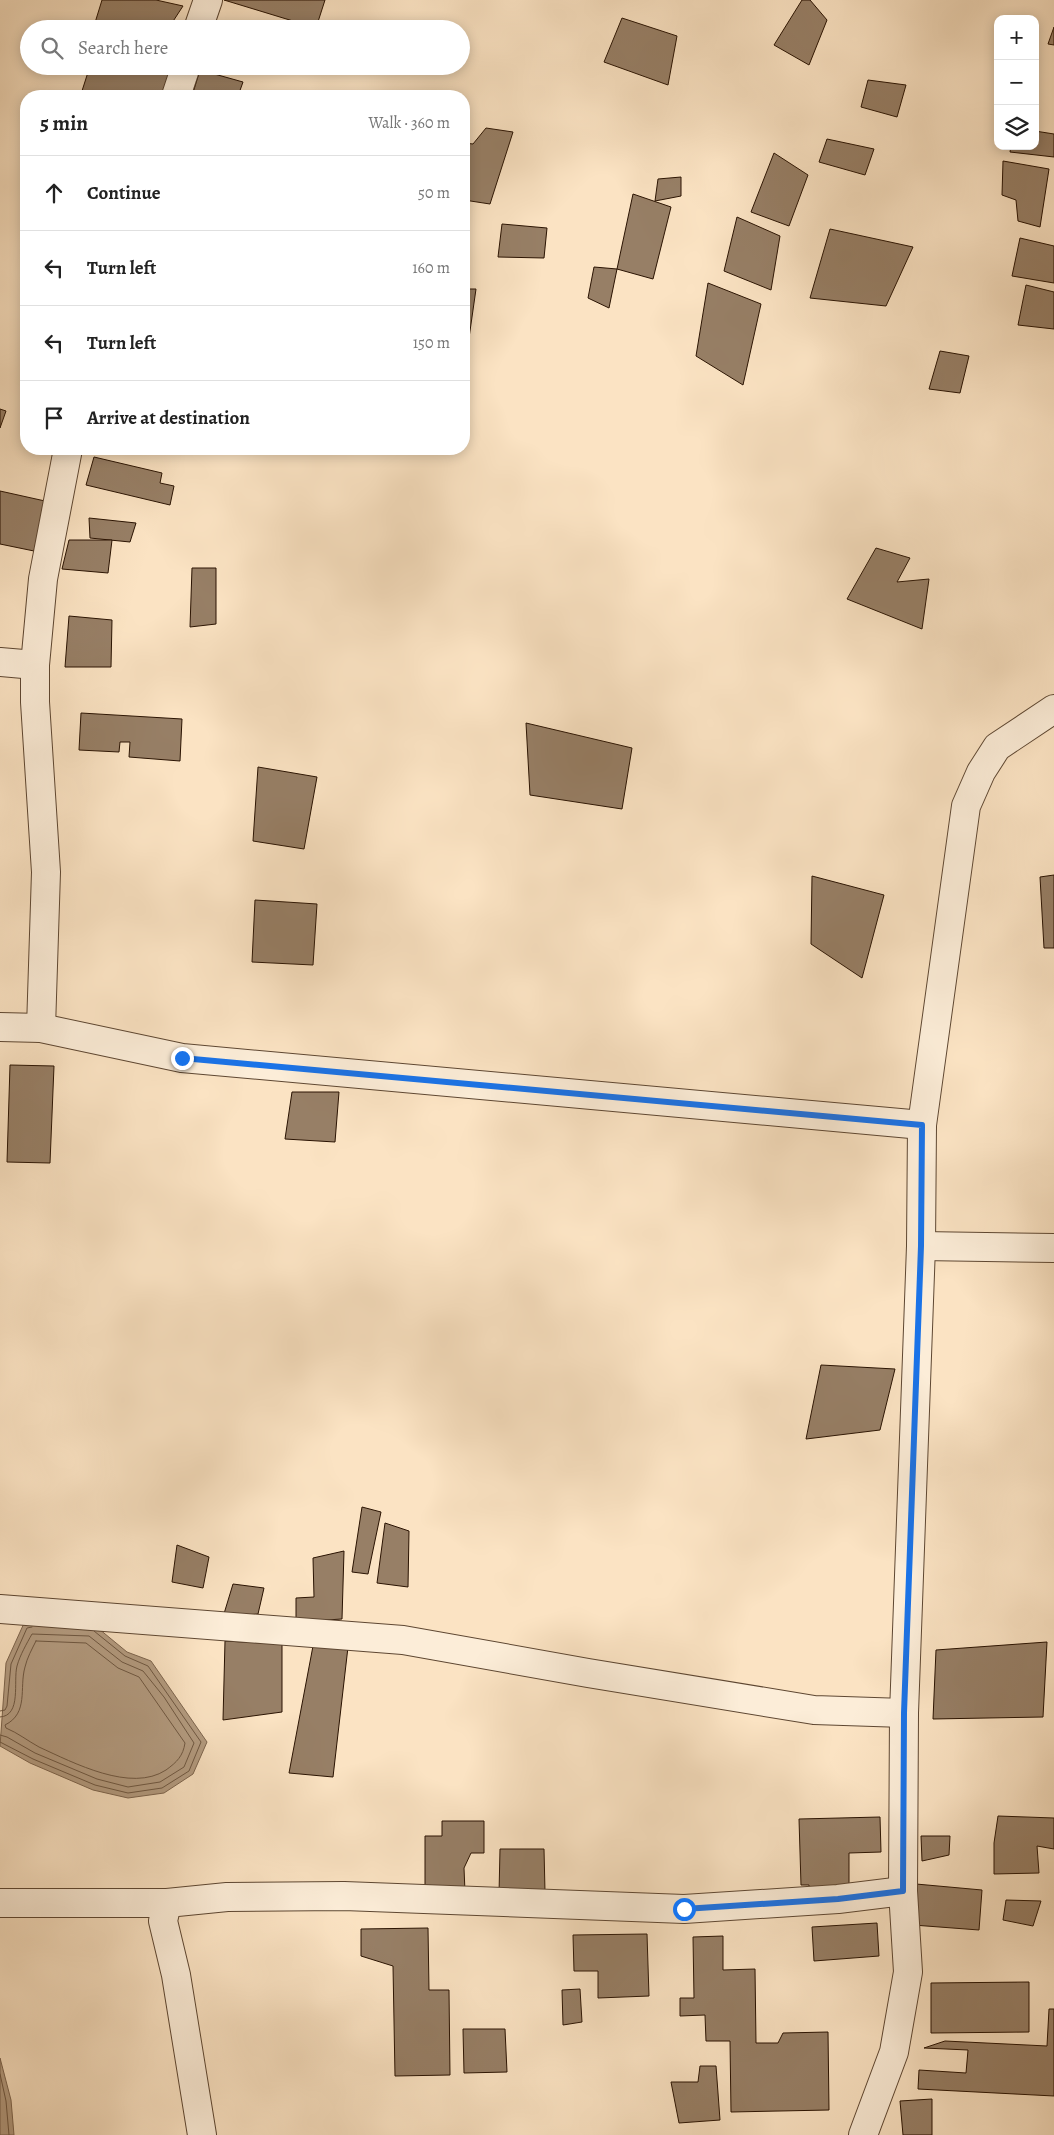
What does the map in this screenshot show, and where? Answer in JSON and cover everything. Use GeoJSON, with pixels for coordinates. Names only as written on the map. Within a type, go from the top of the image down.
{"type":"FeatureCollection","features":[{"type":"Feature","properties":{"kind":"street"},"geometry":{"type":"LineString","coordinates":[[201,20],[208,0]]}},
{"type":"Feature","properties":{"kind":"street"},"geometry":{"type":"LineString","coordinates":[[178,90],[183,75]]}},
{"type":"Feature","properties":{"kind":"street"},"geometry":{"type":"LineString","coordinates":[[40,1028],[46,872],[35,702],[35,665],[43,578],[67,455]]}},
{"type":"Feature","properties":{"kind":"street"},"geometry":{"type":"LineString","coordinates":[[0,662],[35,665]]}},
{"type":"Feature","properties":{"kind":"street"},"geometry":{"type":"LineString","coordinates":[[863,2135],[894,2052],[908,1972],[903,1891],[904,1713],[921,1246],[922,1125],[966,806],[981,772],[997,747],[1054,709]]}},
{"type":"Feature","properties":{"kind":"street"},"geometry":{"type":"LineString","coordinates":[[0,1027],[40,1028],[182,1058],[922,1125]]}},
{"type":"Feature","properties":{"kind":"street"},"geometry":{"type":"LineString","coordinates":[[921,1246],[1054,1248]]}},
{"type":"Feature","properties":{"kind":"street"},"geometry":{"type":"LineString","coordinates":[[0,1609],[403,1640],[814,1710],[904,1713]]}},
{"type":"Feature","properties":{"kind":"street"},"geometry":{"type":"LineString","coordinates":[[0,1903],[167,1904],[227,1897],[344,1896],[684,1909],[838,1899],[903,1891]]}},
{"type":"Feature","properties":{"kind":"street"},"geometry":{"type":"LineString","coordinates":[[167,1904],[163,1921],[176,1975],[202,2135]]}},
{"type":"Feature","properties":{"kind":"water"},"geometry":{"type":"Polygon","coordinates":[[[25,1621],[93,1624],[127,1652],[151,1661],[207,1742],[193,1774],[164,1793],[128,1798],[93,1790],[30,1763],[0,1746],[6,1663],[25,1621]]]}},
{"type":"Feature","properties":{"kind":"water"},"geometry":{"type":"Polygon","coordinates":[[[0,2058],[11,2100],[14,2135],[0,2135],[0,2058]]]}},
{"type":"Feature","properties":{"kind":"building"},"geometry":{"type":"Polygon","coordinates":[[[102,0],[156,0],[183,6],[174,20],[96,20],[102,0]]]}},
{"type":"Feature","properties":{"kind":"building"},"geometry":{"type":"Polygon","coordinates":[[[224,0],[325,0],[319,20],[290,20],[224,0]]]}},
{"type":"Feature","properties":{"kind":"building"},"geometry":{"type":"Polygon","coordinates":[[[802,0],[810,0],[827,20],[809,65],[774,45],[802,0]]]}},
{"type":"Feature","properties":{"kind":"building"},"geometry":{"type":"Polygon","coordinates":[[[622,18],[677,36],[668,85],[604,62],[622,18]]]}},
{"type":"Feature","properties":{"kind":"building"},"geometry":{"type":"Polygon","coordinates":[[[1054,27],[1054,45],[1048,44],[1054,27]]]}},
{"type":"Feature","properties":{"kind":"building"},"geometry":{"type":"Polygon","coordinates":[[[87,75],[169,75],[165,90],[82,90],[87,75]]]}},
{"type":"Feature","properties":{"kind":"building"},"geometry":{"type":"Polygon","coordinates":[[[198,75],[218,75],[243,82],[240,90],[194,90],[198,75]]]}},
{"type":"Feature","properties":{"kind":"building"},"geometry":{"type":"Polygon","coordinates":[[[868,80],[906,85],[897,117],[861,107],[868,80]]]}},
{"type":"Feature","properties":{"kind":"building"},"geometry":{"type":"Polygon","coordinates":[[[486,128],[513,132],[490,204],[470,201],[470,144],[473,144],[486,128]]]}},
{"type":"Feature","properties":{"kind":"building"},"geometry":{"type":"Polygon","coordinates":[[[1039,132],[1054,134],[1054,157],[1010,152],[1010,150],[1039,150],[1039,132]]]}},
{"type":"Feature","properties":{"kind":"building"},"geometry":{"type":"Polygon","coordinates":[[[827,139],[874,149],[865,175],[819,162],[827,139]]]}},
{"type":"Feature","properties":{"kind":"building"},"geometry":{"type":"Polygon","coordinates":[[[774,153],[808,175],[789,226],[751,212],[774,153]]]}},
{"type":"Feature","properties":{"kind":"building"},"geometry":{"type":"Polygon","coordinates":[[[1003,161],[1049,169],[1040,227],[1018,221],[1016,200],[1002,195],[1003,161]]]}},
{"type":"Feature","properties":{"kind":"building"},"geometry":{"type":"Polygon","coordinates":[[[681,177],[681,196],[655,201],[658,179],[681,177]]]}},
{"type":"Feature","properties":{"kind":"building"},"geometry":{"type":"Polygon","coordinates":[[[633,194],[671,207],[653,279],[617,269],[633,194]]]}},
{"type":"Feature","properties":{"kind":"building"},"geometry":{"type":"Polygon","coordinates":[[[737,217],[780,236],[771,290],[724,271],[737,217]]]}},
{"type":"Feature","properties":{"kind":"building"},"geometry":{"type":"Polygon","coordinates":[[[502,224],[547,228],[544,258],[498,257],[502,224]]]}},
{"type":"Feature","properties":{"kind":"building"},"geometry":{"type":"Polygon","coordinates":[[[830,229],[913,247],[886,306],[810,298],[830,229]]]}},
{"type":"Feature","properties":{"kind":"building"},"geometry":{"type":"Polygon","coordinates":[[[1020,238],[1054,246],[1054,283],[1012,276],[1020,238]]]}},
{"type":"Feature","properties":{"kind":"building"},"geometry":{"type":"Polygon","coordinates":[[[594,267],[617,269],[609,308],[588,298],[594,267]]]}},
{"type":"Feature","properties":{"kind":"building"},"geometry":{"type":"Polygon","coordinates":[[[708,283],[761,304],[743,385],[696,356],[708,283]]]}},
{"type":"Feature","properties":{"kind":"building"},"geometry":{"type":"Polygon","coordinates":[[[1026,285],[1054,292],[1054,329],[1018,325],[1026,285]]]}},
{"type":"Feature","properties":{"kind":"building"},"geometry":{"type":"Polygon","coordinates":[[[470,289],[476,289],[470,331],[470,289]]]}},
{"type":"Feature","properties":{"kind":"building"},"geometry":{"type":"Polygon","coordinates":[[[940,351],[969,356],[960,393],[929,389],[940,351]]]}},
{"type":"Feature","properties":{"kind":"building"},"geometry":{"type":"Polygon","coordinates":[[[0,409],[6,411],[0,428],[0,409]]]}},
{"type":"Feature","properties":{"kind":"building"},"geometry":{"type":"Polygon","coordinates":[[[94,457],[162,473],[160,483],[174,486],[170,505],[86,485],[94,457]]]}},
{"type":"Feature","properties":{"kind":"building"},"geometry":{"type":"Polygon","coordinates":[[[0,491],[45,501],[34,551],[0,544],[0,491]]]}},
{"type":"Feature","properties":{"kind":"building"},"geometry":{"type":"Polygon","coordinates":[[[89,518],[136,523],[130,542],[90,538],[89,518]]]}},
{"type":"Feature","properties":{"kind":"building"},"geometry":{"type":"Polygon","coordinates":[[[69,540],[112,540],[108,573],[62,569],[69,540]]]}},
{"type":"Feature","properties":{"kind":"building"},"geometry":{"type":"Polygon","coordinates":[[[876,548],[910,558],[897,582],[929,579],[922,629],[847,599],[876,548]]]}},
{"type":"Feature","properties":{"kind":"building"},"geometry":{"type":"Polygon","coordinates":[[[192,568],[216,568],[216,624],[190,627],[192,568]]]}},
{"type":"Feature","properties":{"kind":"building"},"geometry":{"type":"Polygon","coordinates":[[[69,616],[112,620],[111,667],[65,667],[69,616]]]}},
{"type":"Feature","properties":{"kind":"building"},"geometry":{"type":"Polygon","coordinates":[[[81,713],[182,719],[180,761],[129,757],[130,742],[120,742],[119,752],[79,750],[81,713]]]}},
{"type":"Feature","properties":{"kind":"building"},"geometry":{"type":"Polygon","coordinates":[[[526,723],[632,748],[622,809],[530,795],[526,723]]]}},
{"type":"Feature","properties":{"kind":"building"},"geometry":{"type":"Polygon","coordinates":[[[258,767],[317,777],[304,849],[253,841],[258,767]]]}},
{"type":"Feature","properties":{"kind":"building"},"geometry":{"type":"Polygon","coordinates":[[[1054,875],[1054,948],[1044,948],[1040,877],[1054,875]]]}},
{"type":"Feature","properties":{"kind":"building"},"geometry":{"type":"Polygon","coordinates":[[[812,876],[884,895],[862,978],[811,944],[812,876]]]}},
{"type":"Feature","properties":{"kind":"building"},"geometry":{"type":"Polygon","coordinates":[[[255,900],[317,904],[313,965],[252,962],[255,900]]]}},
{"type":"Feature","properties":{"kind":"building"},"geometry":{"type":"Polygon","coordinates":[[[10,1065],[54,1066],[50,1163],[7,1162],[10,1065]]]}},
{"type":"Feature","properties":{"kind":"building"},"geometry":{"type":"Polygon","coordinates":[[[292,1092],[339,1092],[335,1142],[285,1139],[292,1092]]]}},
{"type":"Feature","properties":{"kind":"building"},"geometry":{"type":"Polygon","coordinates":[[[821,1365],[895,1369],[880,1430],[806,1439],[821,1365]]]}},
{"type":"Feature","properties":{"kind":"building"},"geometry":{"type":"Polygon","coordinates":[[[362,1507],[381,1512],[368,1574],[352,1572],[362,1507]]]}},
{"type":"Feature","properties":{"kind":"building"},"geometry":{"type":"Polygon","coordinates":[[[385,1523],[409,1531],[408,1587],[377,1583],[385,1523]]]}},
{"type":"Feature","properties":{"kind":"building"},"geometry":{"type":"Polygon","coordinates":[[[177,1545],[209,1557],[203,1588],[172,1582],[177,1545]]]}},
{"type":"Feature","properties":{"kind":"building"},"geometry":{"type":"Polygon","coordinates":[[[344,1551],[342,1619],[296,1622],[296,1598],[314,1597],[313,1558],[344,1551]]]}},
{"type":"Feature","properties":{"kind":"building"},"geometry":{"type":"Polygon","coordinates":[[[233,1584],[264,1588],[258,1614],[223,1617],[233,1584]]]}},
{"type":"Feature","properties":{"kind":"building"},"geometry":{"type":"Polygon","coordinates":[[[225,1641],[282,1644],[282,1712],[223,1720],[225,1641]]]}},
{"type":"Feature","properties":{"kind":"building"},"geometry":{"type":"Polygon","coordinates":[[[1047,1642],[1043,1717],[933,1719],[936,1650],[1047,1642]]]}},
{"type":"Feature","properties":{"kind":"building"},"geometry":{"type":"Polygon","coordinates":[[[313,1646],[348,1647],[333,1777],[289,1773],[313,1646]]]}},
{"type":"Feature","properties":{"kind":"building"},"geometry":{"type":"Polygon","coordinates":[[[998,1816],[1054,1818],[1054,1849],[1037,1846],[1039,1873],[994,1874],[994,1843],[998,1816]]]}},
{"type":"Feature","properties":{"kind":"building"},"geometry":{"type":"Polygon","coordinates":[[[880,1817],[881,1852],[849,1853],[849,1885],[827,1886],[830,1893],[809,1894],[809,1885],[801,1885],[799,1819],[880,1817]]]}},
{"type":"Feature","properties":{"kind":"building"},"geometry":{"type":"Polygon","coordinates":[[[442,1821],[484,1821],[484,1853],[471,1853],[464,1868],[465,1892],[425,1892],[425,1836],[442,1836],[442,1821]]]}},
{"type":"Feature","properties":{"kind":"building"},"geometry":{"type":"Polygon","coordinates":[[[921,1836],[950,1836],[949,1855],[922,1861],[921,1836]]]}},
{"type":"Feature","properties":{"kind":"building"},"geometry":{"type":"Polygon","coordinates":[[[500,1849],[544,1849],[545,1892],[499,1894],[500,1849]]]}},
{"type":"Feature","properties":{"kind":"building"},"geometry":{"type":"Polygon","coordinates":[[[916,1884],[982,1890],[979,1930],[913,1925],[916,1884]]]}},
{"type":"Feature","properties":{"kind":"building"},"geometry":{"type":"Polygon","coordinates":[[[1006,1900],[1041,1901],[1033,1926],[1003,1920],[1006,1900]]]}},
{"type":"Feature","properties":{"kind":"building"},"geometry":{"type":"Polygon","coordinates":[[[877,1923],[879,1956],[814,1961],[812,1927],[877,1923]]]}},
{"type":"Feature","properties":{"kind":"building"},"geometry":{"type":"Polygon","coordinates":[[[428,1928],[429,1990],[449,1990],[450,2075],[395,2076],[393,1966],[361,1956],[361,1929],[428,1928]]]}},
{"type":"Feature","properties":{"kind":"building"},"geometry":{"type":"Polygon","coordinates":[[[647,1934],[649,1996],[598,1998],[598,1971],[574,1971],[573,1935],[647,1934]]]}},
{"type":"Feature","properties":{"kind":"building"},"geometry":{"type":"Polygon","coordinates":[[[723,1936],[723,1970],[755,1969],[756,2043],[778,2043],[783,2033],[828,2032],[829,2110],[731,2112],[730,2041],[706,2041],[705,2015],[680,2016],[680,1998],[694,1998],[693,1937],[723,1936]]]}},
{"type":"Feature","properties":{"kind":"building"},"geometry":{"type":"Polygon","coordinates":[[[1029,1982],[1029,2032],[931,2033],[931,1983],[1029,1982]]]}},
{"type":"Feature","properties":{"kind":"building"},"geometry":{"type":"Polygon","coordinates":[[[580,1989],[582,2022],[563,2025],[562,1990],[580,1989]]]}},
{"type":"Feature","properties":{"kind":"building"},"geometry":{"type":"Polygon","coordinates":[[[1049,2009],[1054,2009],[1054,2096],[918,2089],[919,2070],[966,2073],[968,2050],[924,2048],[945,2041],[1047,2046],[1049,2009]]]}},
{"type":"Feature","properties":{"kind":"building"},"geometry":{"type":"Polygon","coordinates":[[[463,2029],[505,2029],[507,2072],[464,2073],[463,2029]]]}},
{"type":"Feature","properties":{"kind":"building"},"geometry":{"type":"Polygon","coordinates":[[[700,2066],[716,2066],[720,2120],[679,2123],[671,2082],[698,2082],[700,2066]]]}},
{"type":"Feature","properties":{"kind":"building"},"geometry":{"type":"Polygon","coordinates":[[[932,2099],[932,2135],[903,2135],[900,2101],[932,2099]]]}},
{"type":"Feature","properties":{"kind":"route"},"geometry":{"type":"LineString","coordinates":[[182,1058],[922,1125],[921,1246],[904,1713],[903,1891],[838,1899],[684,1909]]}}]}
